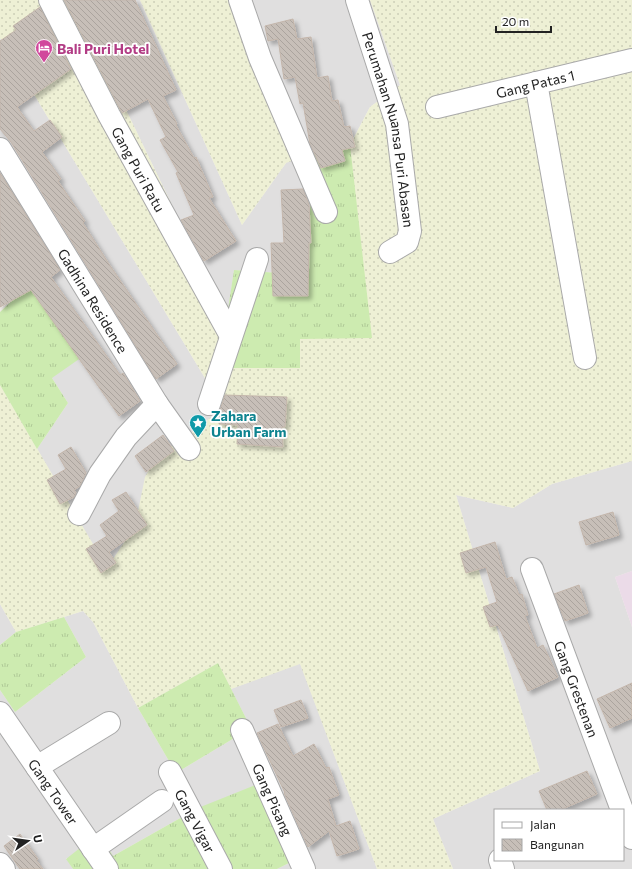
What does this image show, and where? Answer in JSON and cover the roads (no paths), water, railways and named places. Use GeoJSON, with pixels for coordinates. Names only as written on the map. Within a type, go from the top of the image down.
{"type":"FeatureCollection","features":[{"type":"Feature","properties":{"kind":"street","name":"Gang Puri Ratu"},"geometry":{"type":"LineString","coordinates":[[50,0],[109,115],[231,336]]}},
{"type":"Feature","properties":{"kind":"street"},"geometry":{"type":"LineString","coordinates":[[240,0],[260,58],[326,212]]}},
{"type":"Feature","properties":{"kind":"street","name":"Perumahan Nuansa Puri Abasan"},"geometry":{"type":"LineString","coordinates":[[357,0],[397,124],[410,231],[407,242],[390,252]]}},
{"type":"Feature","properties":{"kind":"street","name":"Gang Patas 1"},"geometry":{"type":"LineString","coordinates":[[438,107],[632,60]]}},
{"type":"Feature","properties":{"kind":"street"},"geometry":{"type":"LineString","coordinates":[[536,83],[586,358]]}},
{"type":"Feature","properties":{"kind":"street","name":"Gadhina Residence"},"geometry":{"type":"LineString","coordinates":[[0,149],[157,404],[189,449]]}},
{"type":"Feature","properties":{"kind":"street"},"geometry":{"type":"LineString","coordinates":[[209,404],[256,259]]}},
{"type":"Feature","properties":{"kind":"street"},"geometry":{"type":"LineString","coordinates":[[79,514],[108,462],[126,437],[157,404]]}},
{"type":"Feature","properties":{"kind":"street","name":"Gang Grestenan"},"geometry":{"type":"LineString","coordinates":[[532,569],[622,809]]}},
{"type":"Feature","properties":{"kind":"street","name":"Gang Tower"},"geometry":{"type":"LineString","coordinates":[[0,713],[107,869]]}},
{"type":"Feature","properties":{"kind":"street"},"geometry":{"type":"LineString","coordinates":[[37,767],[109,724]]}},
{"type":"Feature","properties":{"kind":"street","name":"Gang Pisang"},"geometry":{"type":"LineString","coordinates":[[242,730],[304,869]]}},
{"type":"Feature","properties":{"kind":"street","name":"Gang Vigar"},"geometry":{"type":"LineString","coordinates":[[170,772],[221,869]]}},
{"type":"Feature","properties":{"kind":"street"},"geometry":{"type":"LineString","coordinates":[[94,849],[162,801]]}},
{"type":"Feature","properties":{"kind":"street"},"geometry":{"type":"LineString","coordinates":[[624,817],[632,838]]}},
{"type":"Feature","properties":{"kind":"street"},"geometry":{"type":"LineString","coordinates":[[0,864],[4,869]]}},
{"type":"Feature","properties":{"kind":"place","name":"Bali Puri Hotel"},"geometry":{"type":"Point","coordinates":[44,63]}},
{"type":"Feature","properties":{"kind":"place","name":"Zahara Urban Farm"},"geometry":{"type":"Point","coordinates":[198,438]}}]}
